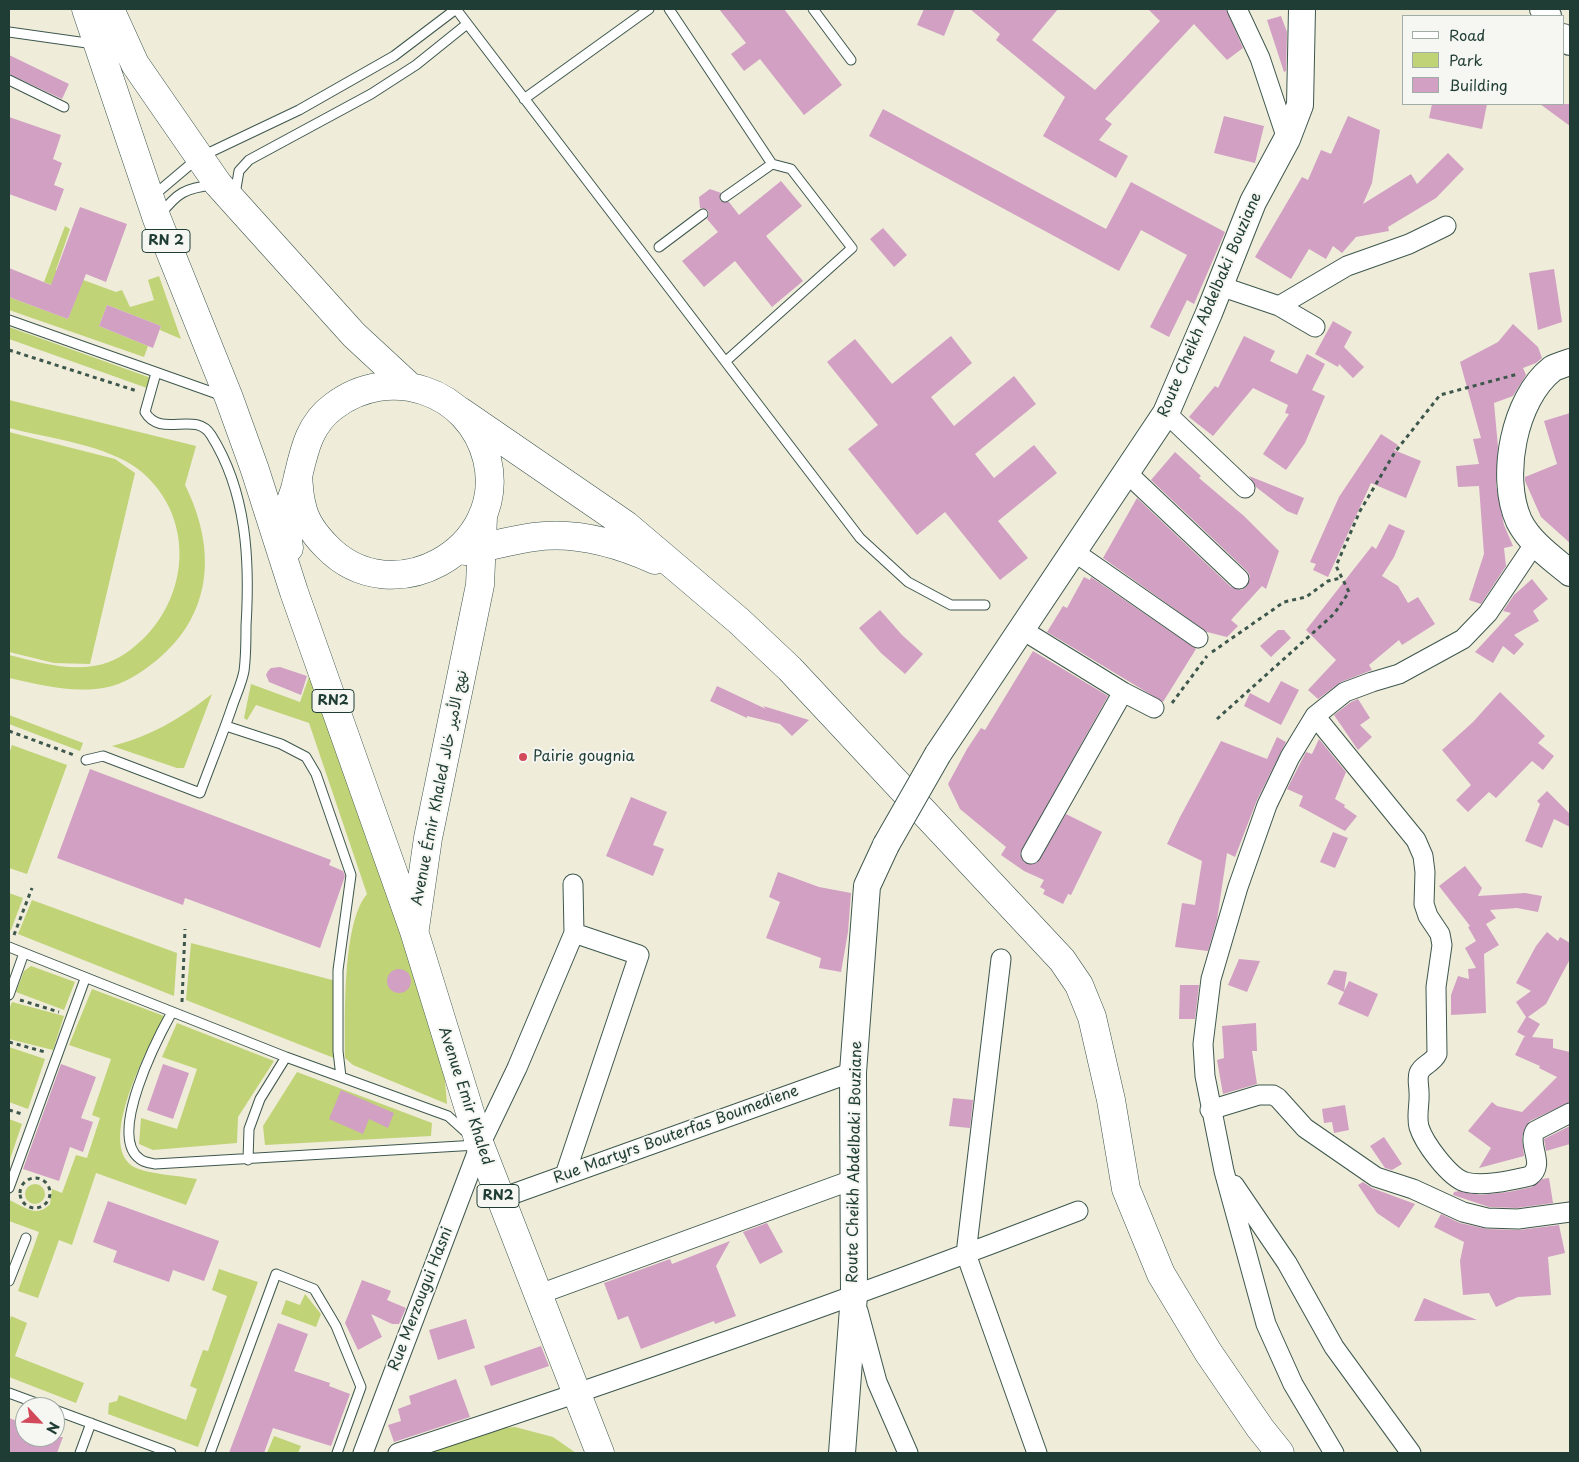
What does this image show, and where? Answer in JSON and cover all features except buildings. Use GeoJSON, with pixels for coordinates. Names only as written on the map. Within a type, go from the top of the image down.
{"type":"FeatureCollection","features":[{"type":"Feature","properties":{"kind":"main road","name":"RN 2"},"geometry":{"type":"LineString","coordinates":[[86,9],[153,209],[230,398],[255,470]]}},
{"type":"Feature","properties":{"kind":"main road"},"geometry":{"type":"LineString","coordinates":[[110,9],[135,64],[198,158],[229,178],[237,206],[354,335],[408,385]]}},
{"type":"Feature","properties":{"kind":"main road"},"geometry":{"type":"LineString","coordinates":[[681,572],[618,545],[572,536],[534,537],[469,550],[429,569],[397,576],[366,572],[338,558],[316,536],[302,507],[298,476],[303,450],[315,426],[333,406],[355,392],[381,385],[408,385],[427,390],[444,399],[598,505],[681,572],[790,669],[902,791],[1025,917],[1062,960],[1079,985],[1092,1017],[1111,1100],[1126,1189],[1161,1274],[1224,1375],[1260,1428],[1280,1453]]}},
{"type":"Feature","properties":{"kind":"main road"},"geometry":{"type":"LineString","coordinates":[[460,411],[477,433],[487,459],[489,487],[483,515],[472,535],[469,550]]}},
{"type":"Feature","properties":{"kind":"main road","name":"RN2"},"geometry":{"type":"LineString","coordinates":[[255,470],[286,520],[338,558]]}},
{"type":"Feature","properties":{"kind":"main road","name":"Avenue Émir Khaled نهج الأمير خالد"},"geometry":{"type":"LineString","coordinates":[[255,470],[294,592],[414,932]]}},
{"type":"Feature","properties":{"kind":"main road","name":"RN2"},"geometry":{"type":"LineString","coordinates":[[294,592],[286,520],[298,476]]}},
{"type":"Feature","properties":{"kind":"main road"},"geometry":{"type":"LineString","coordinates":[[480,585],[496,562],[507,551],[534,537]]}},
{"type":"Feature","properties":{"kind":"main road","name":"Avenue Émir Khaled نهج الأمير خالد"},"geometry":{"type":"LineString","coordinates":[[414,932],[428,838],[480,585],[469,550]]}},
{"type":"Feature","properties":{"kind":"main road","name":"Avenue Emir Khaled"},"geometry":{"type":"LineString","coordinates":[[414,932],[480,1145],[499,1199],[600,1453]]}},
{"type":"Feature","properties":{"kind":"street"},"geometry":{"type":"LineString","coordinates":[[1237,9],[1260,58],[1287,139]]}},
{"type":"Feature","properties":{"kind":"street","name":"Route Cheikh Abdelbaki Bouziane"},"geometry":{"type":"LineString","coordinates":[[842,1453],[854,1295],[853,1072],[867,886],[886,845],[938,754],[1166,413],[1220,286],[1253,202],[1287,139],[1300,104],[1302,9]]}},
{"type":"Feature","properties":{"kind":"street"},"geometry":{"type":"LineString","coordinates":[[1279,306],[1347,266],[1409,244],[1446,226]]}},
{"type":"Feature","properties":{"kind":"street"},"geometry":{"type":"LineString","coordinates":[[1220,286],[1279,306],[1315,327]]}},
{"type":"Feature","properties":{"kind":"street"},"geometry":{"type":"LineString","coordinates":[[1562,365],[1528,399],[1512,440],[1511,481],[1519,521],[1535,543],[1570,573]]}},
{"type":"Feature","properties":{"kind":"street"},"geometry":{"type":"LineString","coordinates":[[1166,413],[1245,488]]}},
{"type":"Feature","properties":{"kind":"street"},"geometry":{"type":"LineString","coordinates":[[1127,473],[1239,579]]}},
{"type":"Feature","properties":{"kind":"street"},"geometry":{"type":"LineString","coordinates":[[1334,1453],[1292,1384],[1275,1348],[1266,1324],[1224,1171],[1210,1110],[1203,1044],[1209,989],[1224,932],[1268,805],[1290,757],[1315,716],[1345,692],[1399,674],[1463,639],[1488,613],[1535,543]]}},
{"type":"Feature","properties":{"kind":"street"},"geometry":{"type":"LineString","coordinates":[[1073,551],[1198,638]]}},
{"type":"Feature","properties":{"kind":"street"},"geometry":{"type":"LineString","coordinates":[[1021,630],[1123,692],[1154,708]]}},
{"type":"Feature","properties":{"kind":"street"},"geometry":{"type":"LineString","coordinates":[[1031,854],[1123,692]]}},
{"type":"Feature","properties":{"kind":"street"},"geometry":{"type":"LineString","coordinates":[[1315,716],[1416,840],[1423,856],[1425,872],[1424,904],[1428,916],[1440,934],[1442,945],[1436,987],[1437,1054],[1432,1063],[1421,1069],[1418,1079],[1420,1101],[1418,1113],[1420,1127],[1426,1143],[1452,1174],[1468,1182],[1530,1176],[1536,1169],[1532,1138],[1535,1131],[1570,1113]]}},
{"type":"Feature","properties":{"kind":"street"},"geometry":{"type":"LineString","coordinates":[[565,1175],[639,955],[574,934],[573,884]]}},
{"type":"Feature","properties":{"kind":"street","name":"Rue Merzougui Hasni"},"geometry":{"type":"LineString","coordinates":[[363,1453],[480,1145],[518,1068],[574,934]]}},
{"type":"Feature","properties":{"kind":"street"},"geometry":{"type":"LineString","coordinates":[[1001,959],[966,1254],[1037,1453]]}},
{"type":"Feature","properties":{"kind":"street","name":"Rue Martyrs Bouterfas Boumediene"},"geometry":{"type":"LineString","coordinates":[[499,1199],[853,1072]]}},
{"type":"Feature","properties":{"kind":"street"},"geometry":{"type":"LineString","coordinates":[[1210,1110],[1259,1095],[1272,1095],[1278,1098],[1305,1128],[1376,1177],[1413,1189],[1469,1214],[1487,1218],[1518,1219],[1570,1212]]}},
{"type":"Feature","properties":{"kind":"street"},"geometry":{"type":"LineString","coordinates":[[1224,1171],[1287,1263],[1334,1347],[1411,1453]]}},
{"type":"Feature","properties":{"kind":"street"},"geometry":{"type":"LineString","coordinates":[[537,1295],[852,1180]]}},
{"type":"Feature","properties":{"kind":"street"},"geometry":{"type":"LineString","coordinates":[[398,1453],[577,1395],[966,1254],[1078,1211]]}},
{"type":"Feature","properties":{"kind":"street"},"geometry":{"type":"LineString","coordinates":[[854,1295],[877,1382],[908,1453]]}},
{"type":"Feature","properties":{"kind":"lane"},"geometry":{"type":"LineString","coordinates":[[153,209],[198,158],[299,110],[394,56],[456,9],[860,538],[908,582],[951,605],[985,605]]}},
{"type":"Feature","properties":{"kind":"lane"},"geometry":{"type":"LineString","coordinates":[[524,98],[649,9]]}},
{"type":"Feature","properties":{"kind":"lane"},"geometry":{"type":"LineString","coordinates":[[669,9],[772,164],[791,169],[852,248],[726,361]]}},
{"type":"Feature","properties":{"kind":"lane"},"geometry":{"type":"LineString","coordinates":[[813,9],[851,60]]}},
{"type":"Feature","properties":{"kind":"lane"},"geometry":{"type":"LineString","coordinates":[[153,209],[170,202],[182,192],[191,188],[229,178],[258,153],[371,94],[416,65],[467,24]]}},
{"type":"Feature","properties":{"kind":"lane"},"geometry":{"type":"LineString","coordinates":[[9,32],[99,45]]}},
{"type":"Feature","properties":{"kind":"lane"},"geometry":{"type":"LineString","coordinates":[[9,80],[64,107]]}},
{"type":"Feature","properties":{"kind":"lane"},"geometry":{"type":"LineString","coordinates":[[725,197],[772,164]]}},
{"type":"Feature","properties":{"kind":"lane"},"geometry":{"type":"LineString","coordinates":[[659,247],[703,214]]}},
{"type":"Feature","properties":{"kind":"lane"},"geometry":{"type":"LineString","coordinates":[[9,320],[230,398]]}},
{"type":"Feature","properties":{"kind":"lane"},"geometry":{"type":"LineString","coordinates":[[86,760],[103,756],[200,792],[244,673],[249,584],[245,529],[230,477],[211,435],[197,424],[160,425],[150,420],[146,412],[156,373]]}},
{"type":"Feature","properties":{"kind":"lane"},"geometry":{"type":"LineString","coordinates":[[226,726],[281,744],[306,757],[316,774],[351,875],[338,970],[338,1051],[341,1077]]}},
{"type":"Feature","properties":{"kind":"lane"},"geometry":{"type":"LineString","coordinates":[[9,947],[85,979],[286,1057],[448,1116],[480,1145]]}},
{"type":"Feature","properties":{"kind":"lane"},"geometry":{"type":"LineString","coordinates":[[9,995],[24,953]]}},
{"type":"Feature","properties":{"kind":"lane"},"geometry":{"type":"LineString","coordinates":[[9,1188],[85,979]]}},
{"type":"Feature","properties":{"kind":"lane"},"geometry":{"type":"LineString","coordinates":[[176,1014],[154,1044],[138,1086],[129,1128],[130,1146],[140,1160],[154,1164],[248,1160],[480,1145]]}},
{"type":"Feature","properties":{"kind":"lane"},"geometry":{"type":"LineString","coordinates":[[248,1160],[249,1129],[260,1099],[286,1057]]}},
{"type":"Feature","properties":{"kind":"lane"},"geometry":{"type":"LineString","coordinates":[[9,1282],[26,1238]]}},
{"type":"Feature","properties":{"kind":"lane"},"geometry":{"type":"LineString","coordinates":[[210,1453],[276,1274],[314,1289],[336,1326],[361,1387],[336,1453]]}},
{"type":"Feature","properties":{"kind":"lane"},"geometry":{"type":"LineString","coordinates":[[65,1414],[171,1453]]}},
{"type":"Feature","properties":{"kind":"lane"},"geometry":{"type":"LineString","coordinates":[[80,1453],[91,1423]]}},
{"type":"Feature","properties":{"kind":"path"},"geometry":{"type":"LineString","coordinates":[[9,350],[149,395]]}},
{"type":"Feature","properties":{"kind":"path"},"geometry":{"type":"LineString","coordinates":[[1217,719],[1334,614],[1349,592],[1336,566],[1360,511],[1395,452],[1440,395],[1505,376],[1562,365]]}},
{"type":"Feature","properties":{"kind":"path"},"geometry":{"type":"LineString","coordinates":[[1154,708],[1164,714],[1206,657],[1253,622],[1284,602],[1306,597],[1328,581],[1341,578]]}},
{"type":"Feature","properties":{"kind":"path"},"geometry":{"type":"LineString","coordinates":[[9,731],[86,760]]}},
{"type":"Feature","properties":{"kind":"path"},"geometry":{"type":"LineString","coordinates":[[9,947],[32,888]]}},
{"type":"Feature","properties":{"kind":"path"},"geometry":{"type":"LineString","coordinates":[[176,1014],[185,929]]}},
{"type":"Feature","properties":{"kind":"path"},"geometry":{"type":"LineString","coordinates":[[18,1000],[72,1016]]}},
{"type":"Feature","properties":{"kind":"path"},"geometry":{"type":"LineString","coordinates":[[9,1042],[57,1056]]}},
{"type":"Feature","properties":{"kind":"path"},"geometry":{"type":"LineString","coordinates":[[34,1178],[43,1180],[50,1192],[47,1201],[39,1207],[29,1207],[22,1200],[20,1190],[22,1186],[34,1178]]}},
{"type":"Feature","properties":{"kind":"green space"},"geometry":{"type":"Polygon","coordinates":[[[65,226],[70,229],[56,270],[116,292],[122,290],[130,307],[154,300],[148,280],[159,276],[181,339],[160,330],[161,326],[107,305],[99,326],[148,346],[144,357],[9,310],[9,297],[68,319],[77,295],[44,282],[65,226]]]}},
{"type":"Feature","properties":{"kind":"green space"},"geometry":{"type":"Polygon","coordinates":[[[9,327],[151,378],[147,388],[9,339],[9,327]]]}},
{"type":"Feature","properties":{"kind":"green space"},"geometry":{"type":"Polygon","coordinates":[[[9,400],[196,446],[185,485],[195,508],[202,532],[205,555],[204,578],[199,600],[190,622],[176,642],[145,669],[132,678],[118,684],[103,688],[79,690],[44,686],[9,678],[9,655],[59,666],[84,667],[114,660],[142,640],[161,617],[172,596],[178,573],[180,550],[176,528],[168,506],[156,486],[138,469],[125,461],[94,448],[9,428],[9,400]]]}},
{"type":"Feature","properties":{"kind":"green space"},"geometry":{"type":"Polygon","coordinates":[[[9,432],[115,459],[135,473],[90,664],[54,663],[9,652],[9,432]]]}},
{"type":"Feature","properties":{"kind":"green space"},"geometry":{"type":"Polygon","coordinates":[[[310,674],[442,1047],[447,1104],[353,1065],[345,1058],[345,996],[349,948],[359,908],[367,894],[309,723],[256,705],[247,720],[244,718],[251,684],[300,702],[310,674]]]}},
{"type":"Feature","properties":{"kind":"green space"},"geometry":{"type":"Polygon","coordinates":[[[212,694],[184,768],[177,768],[112,746],[165,726],[212,694]]]}},
{"type":"Feature","properties":{"kind":"green space"},"geometry":{"type":"Polygon","coordinates":[[[9,715],[83,743],[80,751],[9,724],[9,715]]]}},
{"type":"Feature","properties":{"kind":"green space"},"geometry":{"type":"Polygon","coordinates":[[[12,745],[67,765],[27,874],[9,868],[9,754],[12,745]]]}},
{"type":"Feature","properties":{"kind":"green space"},"geometry":{"type":"Polygon","coordinates":[[[9,893],[23,898],[11,930],[9,930],[9,893]]]}},
{"type":"Feature","properties":{"kind":"green space"},"geometry":{"type":"Polygon","coordinates":[[[32,900],[177,953],[174,996],[18,934],[32,900]]]}},
{"type":"Feature","properties":{"kind":"green space"},"geometry":{"type":"Polygon","coordinates":[[[191,943],[336,981],[334,1058],[186,1000],[191,943]]]}},
{"type":"Feature","properties":{"kind":"green space"},"geometry":{"type":"Polygon","coordinates":[[[31,966],[75,982],[64,1010],[16,992],[24,971],[31,966]]]}},
{"type":"Feature","properties":{"kind":"green space"},"geometry":{"type":"Polygon","coordinates":[[[92,989],[164,1016],[138,1071],[122,1118],[120,1140],[124,1157],[136,1168],[142,1170],[197,1179],[186,1205],[96,1173],[72,1245],[59,1240],[38,1298],[18,1291],[39,1232],[9,1221],[9,1200],[30,1210],[40,1211],[50,1204],[52,1189],[62,1193],[76,1155],[87,1158],[100,1118],[92,1115],[111,1059],[69,1045],[92,989]]]}},
{"type":"Feature","properties":{"kind":"green space"},"geometry":{"type":"Polygon","coordinates":[[[12,1002],[64,1016],[53,1050],[9,1039],[9,1010],[12,1002]]]}},
{"type":"Feature","properties":{"kind":"green space"},"geometry":{"type":"Polygon","coordinates":[[[177,1023],[274,1061],[238,1117],[237,1143],[153,1150],[139,1144],[141,1118],[177,1129],[197,1069],[162,1057],[177,1023]]]}},
{"type":"Feature","properties":{"kind":"green space"},"geometry":{"type":"Polygon","coordinates":[[[9,1047],[45,1059],[28,1109],[9,1102],[9,1047]]]}},
{"type":"Feature","properties":{"kind":"green space"},"geometry":{"type":"Polygon","coordinates":[[[297,1072],[432,1123],[431,1136],[265,1145],[263,1126],[297,1072]]]}},
{"type":"Feature","properties":{"kind":"green space"},"geometry":{"type":"Polygon","coordinates":[[[9,1119],[22,1124],[9,1162],[9,1119]]]}},
{"type":"Feature","properties":{"kind":"green space"},"geometry":{"type":"Polygon","coordinates":[[[31,1184],[39,1184],[45,1190],[45,1198],[39,1204],[31,1204],[25,1198],[25,1190],[31,1184]]]}},
{"type":"Feature","properties":{"kind":"green space"},"geometry":{"type":"Polygon","coordinates":[[[219,1269],[258,1282],[198,1447],[108,1414],[109,1403],[117,1401],[119,1395],[186,1420],[197,1389],[190,1386],[203,1350],[208,1351],[227,1296],[212,1290],[219,1269]]]}},
{"type":"Feature","properties":{"kind":"green space"},"geometry":{"type":"Polygon","coordinates":[[[305,1294],[321,1314],[316,1327],[281,1314],[286,1300],[300,1305],[305,1294]]]}},
{"type":"Feature","properties":{"kind":"green space"},"geometry":{"type":"Polygon","coordinates":[[[11,1316],[27,1323],[15,1356],[84,1383],[76,1403],[65,1399],[65,1397],[61,1397],[9,1377],[9,1322],[11,1316]]]}},
{"type":"Feature","properties":{"kind":"green space"},"geometry":{"type":"Polygon","coordinates":[[[515,1427],[553,1437],[576,1453],[432,1453],[450,1440],[470,1432],[515,1427]]]}},
{"type":"Feature","properties":{"kind":"green space"},"geometry":{"type":"Polygon","coordinates":[[[274,1436],[301,1446],[298,1453],[267,1453],[274,1436]]]}},
{"type":"Feature","properties":{"kind":"place","name":"Pairie gougnia"},"geometry":{"type":"Point","coordinates":[523,757]}}]}
